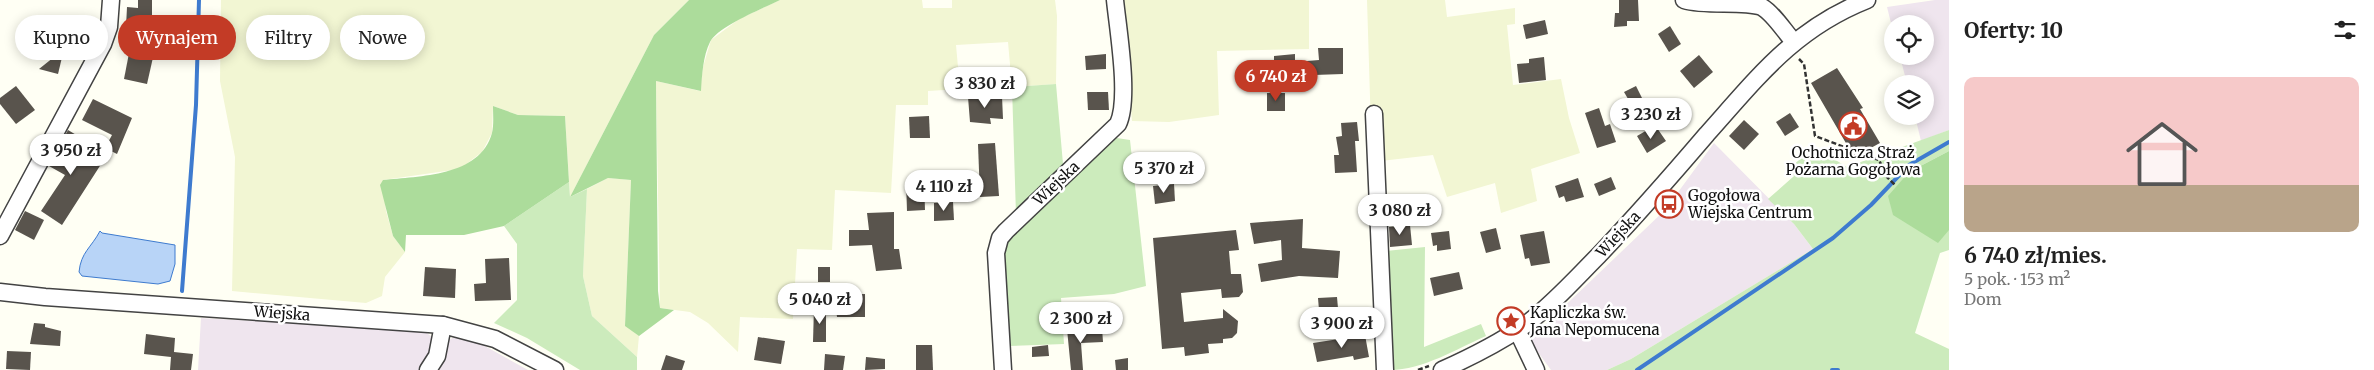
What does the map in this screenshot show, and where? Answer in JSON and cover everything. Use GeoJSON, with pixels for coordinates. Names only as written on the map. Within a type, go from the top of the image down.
{"type":"FeatureCollection","features":[{"type":"Feature","properties":{"kind":"street"},"geometry":{"type":"LineString","coordinates":[[0,236],[96,58],[107,33],[111,0]]}},
{"type":"Feature","properties":{"kind":"street","name":"Wiejska"},"geometry":{"type":"LineString","coordinates":[[1003,370],[996,249],[1006,231],[1118,124],[1122,115],[1123,99],[1115,0]]}},
{"type":"Feature","properties":{"kind":"street"},"geometry":{"type":"LineString","coordinates":[[1684,0],[1699,3],[1732,1],[1767,4],[1794,50]]}},
{"type":"Feature","properties":{"kind":"street","name":"Wiejska"},"geometry":{"type":"LineString","coordinates":[[1442,370],[1487,348],[1517,330],[1570,286],[1746,90],[1794,50],[1834,7],[1867,0]]}},
{"type":"Feature","properties":{"kind":"street"},"geometry":{"type":"LineString","coordinates":[[1374,114],[1385,370]]}},
{"type":"Feature","properties":{"kind":"street","name":"Wiejska"},"geometry":{"type":"LineString","coordinates":[[0,292],[54,298],[443,325],[495,339],[555,370]]}},
{"type":"Feature","properties":{"kind":"street"},"geometry":{"type":"LineString","coordinates":[[428,370],[437,356],[443,325]]}},
{"type":"Feature","properties":{"kind":"street"},"geometry":{"type":"LineString","coordinates":[[1517,330],[1536,370]]}},
{"type":"Feature","properties":{"kind":"path"},"geometry":{"type":"LineString","coordinates":[[1794,50],[1804,64],[1815,136],[1879,160],[1887,177],[1895,185]]}},
{"type":"Feature","properties":{"kind":"shaded area"},"geometry":{"type":"Polygon","coordinates":[[[1935,0],[1949,0],[1949,130],[1921,141],[1917,125],[1934,125],[1934,75],[1905,75],[1902,65],[1934,65],[1934,15],[1889,15],[1887,7],[1935,0]]]}},
{"type":"Feature","properties":{"kind":"shaded area"},"geometry":{"type":"Polygon","coordinates":[[[1714,143],[1794,224],[1813,249],[1631,359],[1607,370],[1551,370],[1529,340],[1665,210],[1714,143]]]}},
{"type":"Feature","properties":{"kind":"shaded area"},"geometry":{"type":"Polygon","coordinates":[[[201,318],[423,330],[432,337],[434,345],[424,370],[198,370],[201,318]]]}},
{"type":"Feature","properties":{"kind":"shaded area"},"geometry":{"type":"Polygon","coordinates":[[[462,336],[474,340],[528,370],[435,370],[449,340],[462,336]]]}},
{"type":"Feature","properties":{"kind":"green space"},"geometry":{"type":"Polygon","coordinates":[[[221,0],[689,0],[654,35],[570,197],[565,116],[518,115],[493,106],[492,133],[482,152],[460,169],[383,180],[386,211],[393,236],[405,252],[385,277],[382,296],[366,303],[232,291],[235,157],[220,81],[220,60],[236,60],[236,15],[221,15],[221,0]]]}},
{"type":"Feature","properties":{"kind":"green space"},"geometry":{"type":"Polygon","coordinates":[[[689,0],[780,0],[731,24],[715,36],[710,42],[706,53],[701,91],[656,81],[658,291],[660,308],[674,310],[639,336],[625,326],[631,180],[608,178],[570,197],[654,35],[689,0]]]}},
{"type":"Feature","properties":{"kind":"green space"},"geometry":{"type":"Polygon","coordinates":[[[780,0],[922,0],[923,8],[952,8],[952,0],[1055,0],[1057,16],[1056,84],[1012,87],[1008,42],[956,45],[960,89],[928,91],[928,105],[896,105],[891,193],[835,190],[832,250],[797,249],[793,319],[740,317],[738,352],[708,323],[690,312],[660,308],[656,81],[700,91],[703,67],[711,40],[739,19],[780,0]]]}},
{"type":"Feature","properties":{"kind":"green space"},"geometry":{"type":"Polygon","coordinates":[[[1122,0],[1309,0],[1309,49],[1217,51],[1219,115],[1169,122],[1132,121],[1122,0]]]}},
{"type":"Feature","properties":{"kind":"green space"},"geometry":{"type":"Polygon","coordinates":[[[1367,0],[1445,0],[1447,17],[1515,8],[1515,24],[1507,25],[1513,85],[1561,79],[1569,118],[1580,153],[1531,169],[1537,201],[1501,213],[1495,183],[1447,197],[1433,155],[1372,162],[1367,0]]]}},
{"type":"Feature","properties":{"kind":"green space"},"geometry":{"type":"Polygon","coordinates":[[[1056,84],[1063,164],[1097,135],[1130,140],[1146,286],[1114,294],[1061,298],[1064,344],[1008,346],[990,245],[1016,215],[1012,87],[1056,84]]]}},
{"type":"Feature","properties":{"kind":"green space"},"geometry":{"type":"Polygon","coordinates":[[[493,106],[518,115],[565,116],[569,182],[504,226],[464,235],[406,235],[405,252],[393,236],[380,185],[383,180],[446,172],[462,166],[475,158],[485,147],[492,133],[493,106]]]}},
{"type":"Feature","properties":{"kind":"green space"},"geometry":{"type":"Polygon","coordinates":[[[1949,130],[1949,151],[1909,172],[1949,229],[1949,250],[1940,253],[1915,333],[1949,349],[1949,370],[1607,370],[1631,359],[1813,249],[1794,224],[1768,199],[1794,176],[1788,170],[1812,148],[1819,150],[1847,167],[1949,130]]]}},
{"type":"Feature","properties":{"kind":"green space"},"geometry":{"type":"Polygon","coordinates":[[[1949,151],[1949,230],[1938,243],[1893,215],[1888,196],[1909,172],[1949,151]]]}},
{"type":"Feature","properties":{"kind":"green space"},"geometry":{"type":"Polygon","coordinates":[[[608,178],[631,180],[625,325],[639,336],[637,357],[592,316],[583,276],[587,189],[608,178]]]}},
{"type":"Feature","properties":{"kind":"green space"},"geometry":{"type":"Polygon","coordinates":[[[569,182],[570,197],[587,189],[583,276],[592,316],[637,357],[637,370],[580,370],[527,338],[494,323],[517,300],[517,244],[504,226],[569,182]]]}},
{"type":"Feature","properties":{"kind":"green space"},"geometry":{"type":"Polygon","coordinates":[[[1425,247],[1424,347],[1481,324],[1486,336],[1427,363],[1415,367],[1390,370],[1386,251],[1425,247]]]}},
{"type":"Feature","properties":{"kind":"water"},"geometry":{"type":"Polygon","coordinates":[[[100,231],[102,233],[175,245],[175,264],[170,281],[158,284],[82,276],[79,272],[82,260],[100,231]]]}},
{"type":"Feature","properties":{"kind":"building"},"geometry":{"type":"Polygon","coordinates":[[[138,0],[152,0],[152,15],[127,15],[127,7],[138,8],[138,0]]]}},
{"type":"Feature","properties":{"kind":"building"},"geometry":{"type":"Polygon","coordinates":[[[1619,0],[1638,0],[1639,21],[1627,21],[1627,26],[1614,27],[1615,13],[1619,13],[1619,0]]]}},
{"type":"Feature","properties":{"kind":"building"},"geometry":{"type":"Polygon","coordinates":[[[1545,20],[1548,34],[1526,39],[1523,25],[1545,20]]]}},
{"type":"Feature","properties":{"kind":"building"},"geometry":{"type":"Polygon","coordinates":[[[1670,26],[1681,44],[1669,52],[1658,34],[1670,26]]]}},
{"type":"Feature","properties":{"kind":"building"},"geometry":{"type":"Polygon","coordinates":[[[1318,48],[1343,48],[1343,74],[1314,75],[1313,72],[1274,74],[1274,56],[1295,54],[1295,62],[1319,60],[1318,48]]]}},
{"type":"Feature","properties":{"kind":"building"},"geometry":{"type":"Polygon","coordinates":[[[1106,54],[1106,69],[1086,70],[1085,56],[1106,54]]]}},
{"type":"Feature","properties":{"kind":"building"},"geometry":{"type":"Polygon","coordinates":[[[1699,55],[1713,72],[1694,88],[1680,71],[1699,55]]]}},
{"type":"Feature","properties":{"kind":"building"},"geometry":{"type":"Polygon","coordinates":[[[1544,57],[1546,80],[1519,83],[1517,64],[1529,63],[1529,59],[1544,57]]]}},
{"type":"Feature","properties":{"kind":"building"},"geometry":{"type":"Polygon","coordinates":[[[50,60],[61,60],[58,74],[39,69],[50,60]]]}},
{"type":"Feature","properties":{"kind":"building"},"geometry":{"type":"Polygon","coordinates":[[[128,60],[152,60],[147,84],[124,79],[128,60]]]}},
{"type":"Feature","properties":{"kind":"building","name":"Ochotnicza Straż Pożarna Gogołowa"},"geometry":{"type":"Polygon","coordinates":[[[1837,68],[1863,108],[1860,109],[1880,143],[1854,157],[1811,83],[1837,68]]]}},
{"type":"Feature","properties":{"kind":"building"},"geometry":{"type":"Polygon","coordinates":[[[16,86],[35,110],[16,124],[0,104],[0,98],[16,86]]]}},
{"type":"Feature","properties":{"kind":"building"},"geometry":{"type":"Polygon","coordinates":[[[1636,86],[1642,98],[1631,104],[1624,92],[1636,86]]]}},
{"type":"Feature","properties":{"kind":"building"},"geometry":{"type":"Polygon","coordinates":[[[1087,92],[1108,92],[1109,110],[1088,110],[1087,92]]]}},
{"type":"Feature","properties":{"kind":"building"},"geometry":{"type":"Polygon","coordinates":[[[1267,93],[1285,93],[1285,111],[1267,111],[1267,93]]]}},
{"type":"Feature","properties":{"kind":"building"},"geometry":{"type":"Polygon","coordinates":[[[1002,96],[1003,119],[990,118],[991,124],[970,122],[968,97],[1002,96]]]}},
{"type":"Feature","properties":{"kind":"building"},"geometry":{"type":"Polygon","coordinates":[[[93,99],[132,118],[117,154],[105,148],[112,135],[82,120],[93,99]]]}},
{"type":"Feature","properties":{"kind":"building"},"geometry":{"type":"Polygon","coordinates":[[[1599,108],[1605,126],[1610,124],[1616,142],[1597,148],[1585,113],[1599,108]]]}},
{"type":"Feature","properties":{"kind":"building"},"geometry":{"type":"Polygon","coordinates":[[[1790,113],[1799,127],[1785,136],[1776,122],[1790,113]]]}},
{"type":"Feature","properties":{"kind":"building"},"geometry":{"type":"Polygon","coordinates":[[[929,116],[930,138],[910,138],[909,117],[929,116]]]}},
{"type":"Feature","properties":{"kind":"building"},"geometry":{"type":"Polygon","coordinates":[[[1744,120],[1759,134],[1744,150],[1729,136],[1744,120]]]}},
{"type":"Feature","properties":{"kind":"building"},"geometry":{"type":"Polygon","coordinates":[[[1357,122],[1359,141],[1355,141],[1357,172],[1335,173],[1334,155],[1339,155],[1336,137],[1342,136],[1341,123],[1357,122]]]}},
{"type":"Feature","properties":{"kind":"building"},"geometry":{"type":"Polygon","coordinates":[[[1657,128],[1666,141],[1647,153],[1637,136],[1649,129],[1651,132],[1657,128]]]}},
{"type":"Feature","properties":{"kind":"building"},"geometry":{"type":"Polygon","coordinates":[[[68,130],[78,136],[75,140],[105,158],[62,225],[41,211],[65,175],[49,166],[68,130]]]}},
{"type":"Feature","properties":{"kind":"building"},"geometry":{"type":"Polygon","coordinates":[[[995,143],[999,196],[980,197],[978,144],[995,143]]]}},
{"type":"Feature","properties":{"kind":"building"},"geometry":{"type":"Polygon","coordinates":[[[1611,177],[1616,189],[1599,196],[1594,184],[1611,177]]]}},
{"type":"Feature","properties":{"kind":"building"},"geometry":{"type":"Polygon","coordinates":[[[1578,178],[1584,197],[1566,202],[1564,196],[1559,198],[1555,186],[1578,178]]]}},
{"type":"Feature","properties":{"kind":"building"},"geometry":{"type":"Polygon","coordinates":[[[924,180],[925,210],[907,211],[906,181],[924,180]]]}},
{"type":"Feature","properties":{"kind":"building"},"geometry":{"type":"Polygon","coordinates":[[[1174,184],[1175,201],[1155,204],[1153,186],[1174,184]]]}},
{"type":"Feature","properties":{"kind":"building"},"geometry":{"type":"Polygon","coordinates":[[[953,202],[954,220],[934,221],[934,203],[953,202]]]}},
{"type":"Feature","properties":{"kind":"building"},"geometry":{"type":"Polygon","coordinates":[[[25,211],[44,220],[34,240],[15,230],[25,211]]]}},
{"type":"Feature","properties":{"kind":"building"},"geometry":{"type":"Polygon","coordinates":[[[894,212],[894,249],[899,249],[902,269],[876,271],[872,245],[849,246],[849,230],[869,230],[867,213],[894,212]]]}},
{"type":"Feature","properties":{"kind":"building"},"geometry":{"type":"Polygon","coordinates":[[[1303,219],[1302,248],[1340,251],[1338,278],[1299,276],[1261,282],[1258,264],[1282,260],[1281,240],[1254,244],[1250,223],[1303,219]]]}},
{"type":"Feature","properties":{"kind":"building"},"geometry":{"type":"Polygon","coordinates":[[[1410,225],[1412,245],[1390,247],[1389,227],[1410,225]]]}},
{"type":"Feature","properties":{"kind":"building"},"geometry":{"type":"Polygon","coordinates":[[[1496,228],[1501,249],[1486,253],[1480,232],[1496,228]]]}},
{"type":"Feature","properties":{"kind":"building"},"geometry":{"type":"Polygon","coordinates":[[[1236,230],[1239,250],[1229,251],[1231,274],[1241,274],[1243,292],[1239,297],[1222,298],[1221,289],[1181,293],[1184,322],[1223,318],[1223,309],[1238,321],[1237,333],[1232,338],[1223,339],[1223,343],[1208,344],[1209,353],[1185,356],[1184,347],[1162,349],[1153,238],[1236,230]]]}},
{"type":"Feature","properties":{"kind":"building"},"geometry":{"type":"Polygon","coordinates":[[[1449,231],[1451,249],[1437,251],[1437,245],[1433,246],[1431,233],[1449,231]]]}},
{"type":"Feature","properties":{"kind":"building"},"geometry":{"type":"Polygon","coordinates":[[[1544,231],[1550,263],[1531,266],[1529,258],[1525,259],[1520,235],[1544,231]]]}},
{"type":"Feature","properties":{"kind":"building"},"geometry":{"type":"Polygon","coordinates":[[[509,258],[511,300],[475,301],[474,284],[486,283],[485,259],[509,258]]]}},
{"type":"Feature","properties":{"kind":"building"},"geometry":{"type":"Polygon","coordinates":[[[425,267],[456,269],[455,298],[423,296],[425,267]]]}},
{"type":"Feature","properties":{"kind":"building"},"geometry":{"type":"Polygon","coordinates":[[[818,267],[830,267],[830,282],[818,282],[818,267]]]}},
{"type":"Feature","properties":{"kind":"building"},"geometry":{"type":"Polygon","coordinates":[[[1459,272],[1463,289],[1434,296],[1430,278],[1459,272]]]}},
{"type":"Feature","properties":{"kind":"building"},"geometry":{"type":"Polygon","coordinates":[[[865,294],[865,317],[837,317],[834,295],[865,294]]]}},
{"type":"Feature","properties":{"kind":"building"},"geometry":{"type":"Polygon","coordinates":[[[1337,297],[1339,320],[1320,322],[1318,298],[1337,297]]]}},
{"type":"Feature","properties":{"kind":"building"},"geometry":{"type":"Polygon","coordinates":[[[814,307],[826,307],[826,342],[813,342],[814,307]]]}},
{"type":"Feature","properties":{"kind":"building"},"geometry":{"type":"Polygon","coordinates":[[[34,323],[45,324],[45,327],[61,331],[60,346],[30,344],[34,323]]]}},
{"type":"Feature","properties":{"kind":"building"},"geometry":{"type":"Polygon","coordinates":[[[1102,328],[1103,342],[1081,343],[1083,370],[1071,370],[1067,329],[1102,328]]]}},
{"type":"Feature","properties":{"kind":"building"},"geometry":{"type":"Polygon","coordinates":[[[146,334],[175,338],[174,352],[193,354],[191,370],[170,370],[171,357],[144,354],[146,334]]]}},
{"type":"Feature","properties":{"kind":"building"},"geometry":{"type":"Polygon","coordinates":[[[1365,335],[1369,357],[1354,360],[1353,356],[1317,362],[1313,343],[1365,335]]]}},
{"type":"Feature","properties":{"kind":"building"},"geometry":{"type":"Polygon","coordinates":[[[758,337],[785,341],[781,364],[754,360],[758,337]]]}},
{"type":"Feature","properties":{"kind":"building"},"geometry":{"type":"Polygon","coordinates":[[[916,345],[932,345],[933,370],[916,370],[916,345]]]}},
{"type":"Feature","properties":{"kind":"building"},"geometry":{"type":"Polygon","coordinates":[[[1048,345],[1049,356],[1032,357],[1032,347],[1048,345]]]}},
{"type":"Feature","properties":{"kind":"building"},"geometry":{"type":"Polygon","coordinates":[[[7,351],[31,352],[30,370],[6,369],[7,351]]]}},
{"type":"Feature","properties":{"kind":"building"},"geometry":{"type":"Polygon","coordinates":[[[825,354],[845,356],[843,370],[824,370],[825,354]]]}},
{"type":"Feature","properties":{"kind":"building"},"geometry":{"type":"Polygon","coordinates":[[[666,355],[685,361],[682,370],[661,370],[666,355]]]}},
{"type":"Feature","properties":{"kind":"building"},"geometry":{"type":"Polygon","coordinates":[[[866,357],[885,359],[885,369],[865,370],[866,357]]]}},
{"type":"Feature","properties":{"kind":"building"},"geometry":{"type":"Polygon","coordinates":[[[1128,358],[1128,370],[1116,370],[1115,360],[1128,358]]]}},
{"type":"Feature","properties":{"kind":"waterway"},"geometry":{"type":"LineString","coordinates":[[182,291],[196,105],[199,0]]}},
{"type":"Feature","properties":{"kind":"waterway"},"geometry":{"type":"LineString","coordinates":[[1637,370],[1833,238],[1871,205],[1909,165],[1949,142]]}},
{"type":"Feature","properties":{"kind":"waterway"},"geometry":{"type":"LineString","coordinates":[[1832,370],[1838,370]]}},
{"type":"Feature","properties":{"kind":"place","name":"Ochotnicza Straż Pożarna Gogołowa"},"geometry":{"type":"Point","coordinates":[1853,126]}},
{"type":"Feature","properties":{"kind":"place","name":"Gogołowa Wiejska Centrum"},"geometry":{"type":"Point","coordinates":[1669,204]}},
{"type":"Feature","properties":{"kind":"place","name":"Kapliczka św. Jana Nepomucena"},"geometry":{"type":"Point","coordinates":[1511,321]}}]}
